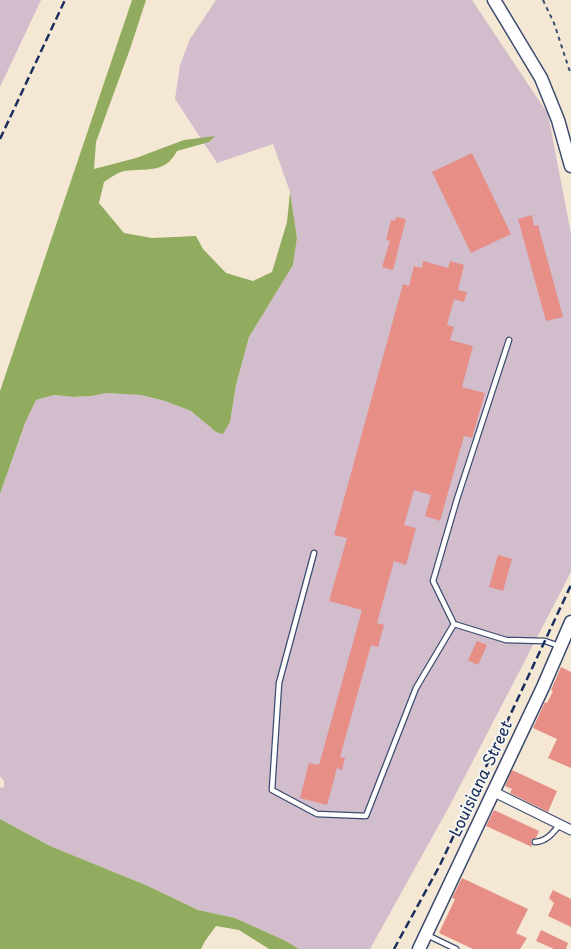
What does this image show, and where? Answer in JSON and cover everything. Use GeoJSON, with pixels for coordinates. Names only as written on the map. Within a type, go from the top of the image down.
{"type":"FeatureCollection","features":[{"type":"Feature","properties":{"kind":"main road"},"geometry":{"type":"LineString","coordinates":[[494,0],[541,78],[558,120],[571,166]]}},
{"type":"Feature","properties":{"kind":"main road","name":"Louisiana Street"},"geometry":{"type":"LineString","coordinates":[[419,949],[494,792],[571,622]]}},
{"type":"Feature","properties":{"kind":"street"},"geometry":{"type":"LineString","coordinates":[[494,792],[571,830]]}},
{"type":"Feature","properties":{"kind":"lane"},"geometry":{"type":"LineString","coordinates":[[509,340],[457,498],[433,581],[454,624],[506,640],[545,641],[560,647]]}},
{"type":"Feature","properties":{"kind":"lane"},"geometry":{"type":"LineString","coordinates":[[314,553],[279,683],[272,790],[317,814],[366,816],[416,688],[454,624]]}},
{"type":"Feature","properties":{"kind":"lane"},"geometry":{"type":"LineString","coordinates":[[535,842],[544,841],[552,835],[560,824]]}},
{"type":"Feature","properties":{"kind":"lane"},"geometry":{"type":"LineString","coordinates":[[426,935],[456,949]]}},
{"type":"Feature","properties":{"kind":"path"},"geometry":{"type":"LineString","coordinates":[[543,0],[554,23],[571,75]]}},
{"type":"Feature","properties":{"kind":"shaded area"},"geometry":{"type":"Polygon","coordinates":[[[0,0],[41,0],[0,87],[0,0]]]}},
{"type":"Feature","properties":{"kind":"shaded area"},"geometry":{"type":"Polygon","coordinates":[[[216,0],[472,0],[548,114],[571,234],[571,572],[449,807],[370,949],[299,949],[286,941],[235,918],[198,910],[148,886],[50,846],[0,819],[0,787],[4,788],[4,781],[0,776],[0,494],[25,423],[36,400],[54,395],[73,397],[107,393],[141,395],[165,401],[191,411],[216,432],[230,422],[236,385],[249,337],[293,265],[297,238],[290,192],[273,144],[217,163],[175,99],[180,65],[190,39],[216,0]]]}},
{"type":"Feature","properties":{"kind":"green space"},"geometry":{"type":"Polygon","coordinates":[[[132,0],[146,0],[96,142],[94,169],[136,158],[184,140],[215,136],[209,142],[177,151],[161,167],[125,171],[114,175],[104,182],[99,203],[124,233],[152,238],[196,236],[203,249],[226,273],[253,281],[272,272],[287,222],[290,192],[297,238],[293,265],[249,337],[236,385],[230,422],[223,434],[216,432],[191,411],[165,401],[141,395],[107,393],[73,397],[54,395],[36,400],[25,423],[0,494],[0,391],[132,0]]]}},
{"type":"Feature","properties":{"kind":"green space"},"geometry":{"type":"Polygon","coordinates":[[[0,819],[50,846],[148,886],[198,910],[235,918],[286,941],[299,949],[269,949],[239,930],[216,926],[201,949],[0,949],[0,819]]]}},
{"type":"Feature","properties":{"kind":"building"},"geometry":{"type":"Polygon","coordinates":[[[472,153],[511,234],[471,253],[432,172],[472,153]]]}},
{"type":"Feature","properties":{"kind":"building"},"geometry":{"type":"Polygon","coordinates":[[[532,215],[534,226],[538,225],[563,317],[546,321],[518,219],[532,215]]]}},
{"type":"Feature","properties":{"kind":"building"},"geometry":{"type":"Polygon","coordinates":[[[396,217],[406,219],[393,270],[382,267],[390,241],[386,240],[391,220],[395,221],[396,217]]]}},
{"type":"Feature","properties":{"kind":"building"},"geometry":{"type":"Polygon","coordinates":[[[423,261],[448,268],[450,261],[464,265],[458,290],[467,292],[464,302],[454,299],[447,325],[454,327],[450,340],[473,346],[462,387],[485,393],[472,438],[464,436],[440,521],[425,516],[431,495],[414,490],[404,525],[416,528],[406,565],[394,561],[377,623],[384,625],[378,647],[371,645],[340,757],[345,758],[342,770],[337,768],[327,805],[300,798],[309,763],[319,765],[362,610],[329,601],[347,538],[334,535],[403,284],[409,286],[414,266],[422,268],[423,261]]]}},
{"type":"Feature","properties":{"kind":"building"},"geometry":{"type":"Polygon","coordinates":[[[498,555],[512,559],[503,591],[489,587],[498,555]]]}},
{"type":"Feature","properties":{"kind":"building"},"geometry":{"type":"Polygon","coordinates":[[[477,641],[487,645],[478,665],[468,660],[477,641]]]}},
{"type":"Feature","properties":{"kind":"building"},"geometry":{"type":"Polygon","coordinates":[[[561,667],[571,672],[571,768],[548,758],[557,739],[533,728],[545,702],[547,703],[553,691],[551,690],[561,667]]]}},
{"type":"Feature","properties":{"kind":"building"},"geometry":{"type":"Polygon","coordinates":[[[512,770],[557,791],[548,812],[510,793],[512,789],[505,786],[512,770]]]}},
{"type":"Feature","properties":{"kind":"building"},"geometry":{"type":"Polygon","coordinates":[[[494,810],[539,831],[536,838],[531,840],[532,847],[486,826],[494,810]]]}},
{"type":"Feature","properties":{"kind":"building"},"geometry":{"type":"Polygon","coordinates":[[[462,878],[528,909],[516,933],[527,938],[520,949],[473,949],[439,933],[455,899],[452,898],[462,878]]]}},
{"type":"Feature","properties":{"kind":"building"},"geometry":{"type":"Polygon","coordinates":[[[553,890],[571,899],[571,927],[548,916],[554,903],[549,898],[553,890]]]}},
{"type":"Feature","properties":{"kind":"building"},"geometry":{"type":"Polygon","coordinates":[[[541,930],[568,943],[566,949],[554,949],[536,941],[541,930]]]}},
{"type":"Feature","properties":{"kind":"railway"},"geometry":{"type":"LineString","coordinates":[[0,139],[65,0]]}},
{"type":"Feature","properties":{"kind":"railway"},"geometry":{"type":"LineString","coordinates":[[394,949],[440,865],[571,585]]}}]}
